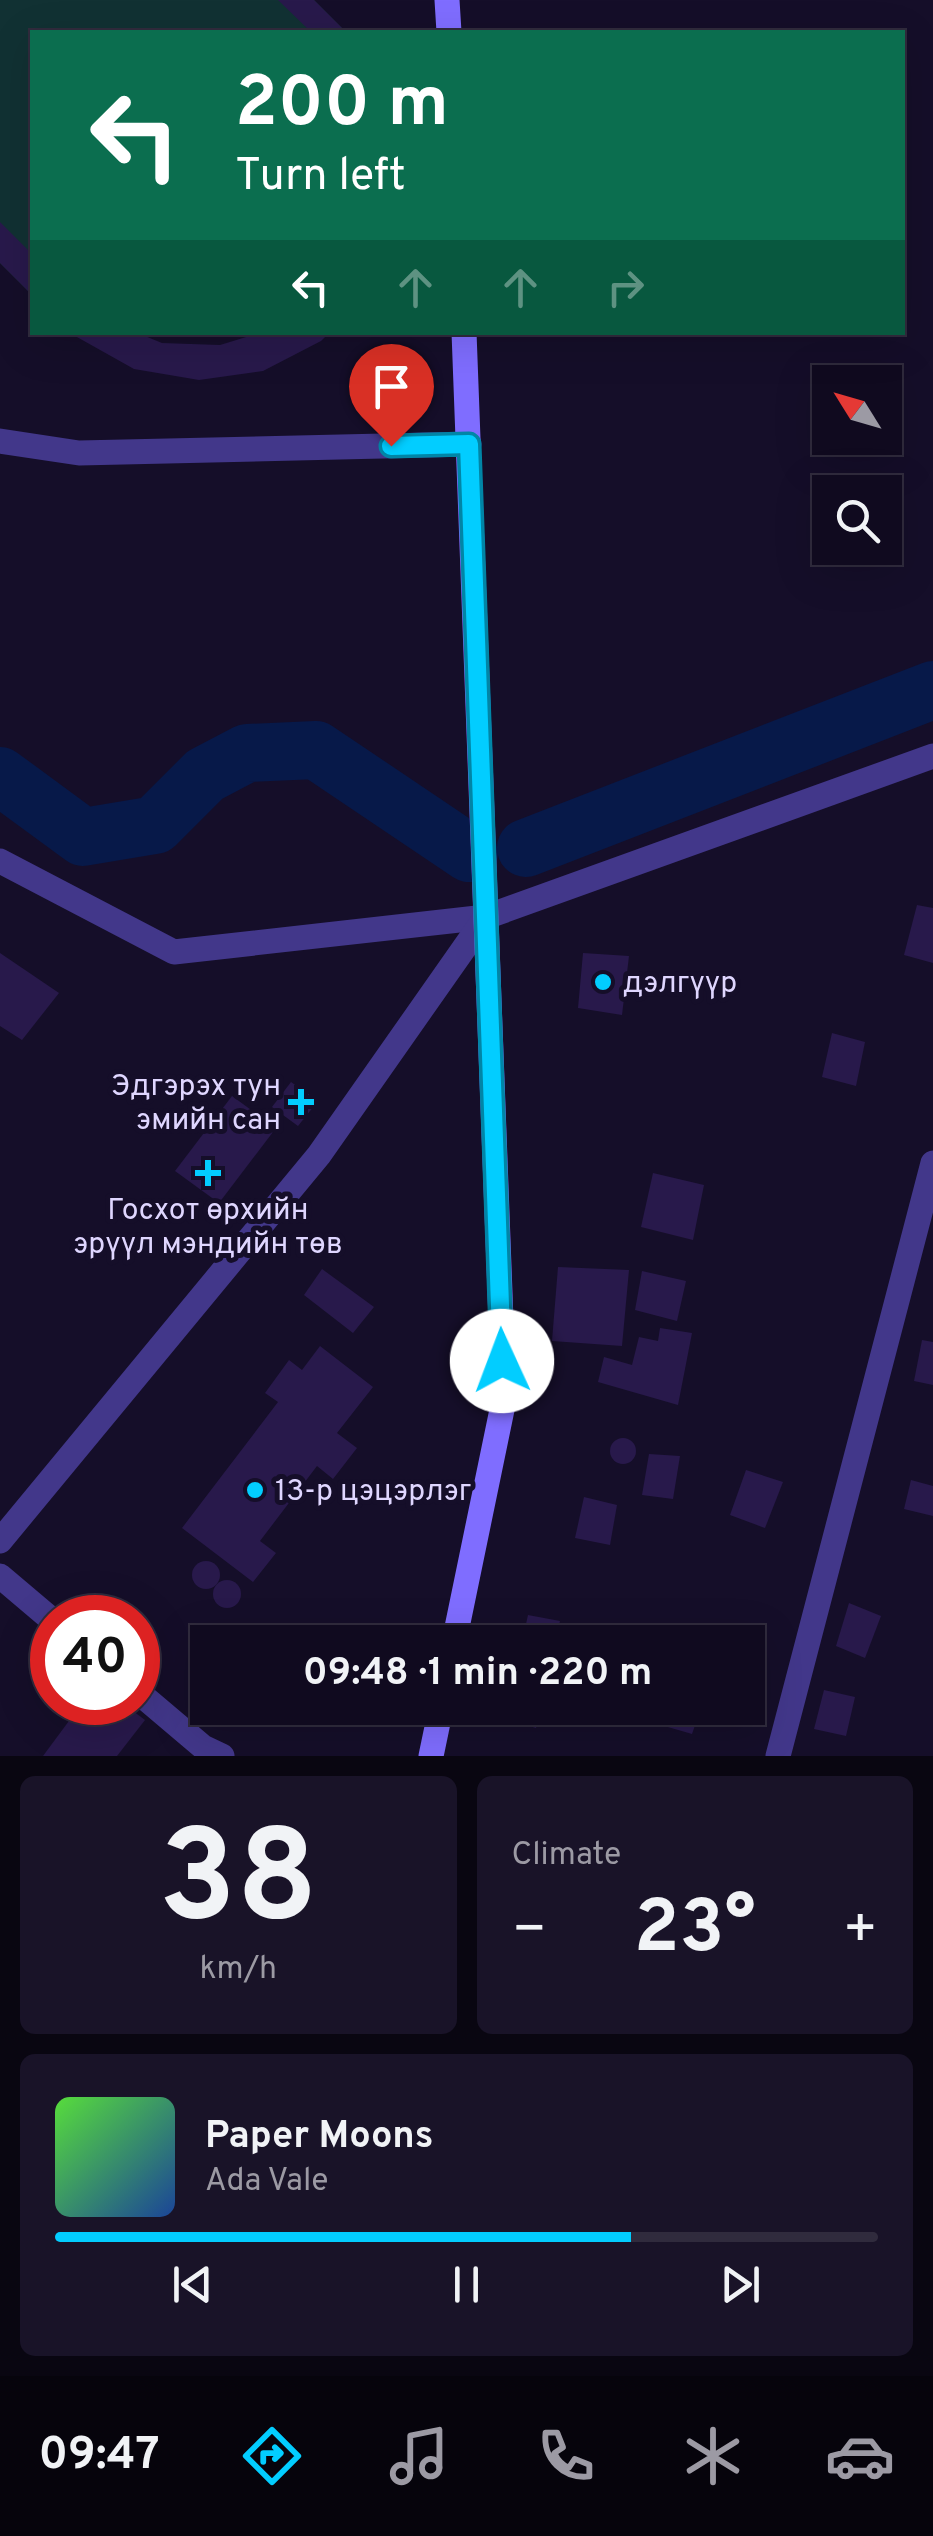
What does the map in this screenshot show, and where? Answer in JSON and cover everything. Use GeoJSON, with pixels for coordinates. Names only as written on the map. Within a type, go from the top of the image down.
{"type":"FeatureCollection","features":[{"type":"Feature","properties":{"kind":"street"},"geometry":{"type":"LineString","coordinates":[[448,0],[449,30]]}},
{"type":"Feature","properties":{"kind":"street"},"geometry":{"type":"LineString","coordinates":[[458,1625],[504,1400],[464,335]]}},
{"type":"Feature","properties":{"kind":"street"},"geometry":{"type":"LineString","coordinates":[[0,441],[79,453],[469,444]]}},
{"type":"Feature","properties":{"kind":"street"},"geometry":{"type":"LineString","coordinates":[[0,860],[174,952],[486,916],[933,756]]}},
{"type":"Feature","properties":{"kind":"street"},"geometry":{"type":"LineString","coordinates":[[0,1541],[319,1155],[486,916]]}},
{"type":"Feature","properties":{"kind":"street"},"geometry":{"type":"LineString","coordinates":[[778,1756],[933,1164]]}},
{"type":"Feature","properties":{"kind":"street"},"geometry":{"type":"LineString","coordinates":[[0,1576],[30,1601]]}},
{"type":"Feature","properties":{"kind":"street"},"geometry":{"type":"LineString","coordinates":[[160,1711],[203,1747],[222,1756]]}},
{"type":"Feature","properties":{"kind":"street"},"geometry":{"type":"LineString","coordinates":[[431,1756],[437,1725]]}},
{"type":"Feature","properties":{"kind":"green space"},"geometry":{"type":"Polygon","coordinates":[[[0,0],[314,0],[344,30],[30,30],[30,293],[0,263],[0,0]]]}},
{"type":"Feature","properties":{"kind":"building"},"geometry":{"type":"Polygon","coordinates":[[[278,0],[314,0],[344,30],[309,30],[278,0]]]}},
{"type":"Feature","properties":{"kind":"building"},"geometry":{"type":"Polygon","coordinates":[[[0,222],[30,252],[30,293],[0,263],[0,222]]]}},
{"type":"Feature","properties":{"kind":"building"},"geometry":{"type":"Polygon","coordinates":[[[73,335],[142,335],[162,343],[220,345],[253,335],[327,335],[263,371],[199,380],[134,369],[73,335]]]}},
{"type":"Feature","properties":{"kind":"building"},"geometry":{"type":"Polygon","coordinates":[[[917,905],[933,908],[933,963],[904,955],[917,905]]]}},
{"type":"Feature","properties":{"kind":"building"},"geometry":{"type":"Polygon","coordinates":[[[0,953],[59,993],[22,1040],[0,1026],[0,953]]]}},
{"type":"Feature","properties":{"kind":"building","name":"дэлгүүр"},"geometry":{"type":"Polygon","coordinates":[[[583,953],[629,956],[622,1015],[578,1008],[583,953]]]}},
{"type":"Feature","properties":{"kind":"building"},"geometry":{"type":"Polygon","coordinates":[[[832,1033],[865,1042],[856,1086],[822,1077],[832,1033]]]}},
{"type":"Feature","properties":{"kind":"building"},"geometry":{"type":"Polygon","coordinates":[[[291,1082],[318,1101],[298,1126],[272,1107],[291,1082]]]}},
{"type":"Feature","properties":{"kind":"building","name":"Госхот өрхийн эрүүл мэндийн төв"},"geometry":{"type":"Polygon","coordinates":[[[232,1096],[276,1128],[219,1203],[175,1171],[232,1096]]]}},
{"type":"Feature","properties":{"kind":"building"},"geometry":{"type":"Polygon","coordinates":[[[653,1173],[704,1185],[693,1240],[641,1227],[653,1173]]]}},
{"type":"Feature","properties":{"kind":"building"},"geometry":{"type":"Polygon","coordinates":[[[558,1267],[629,1270],[622,1346],[552,1341],[558,1267]]]}},
{"type":"Feature","properties":{"kind":"building"},"geometry":{"type":"Polygon","coordinates":[[[322,1269],[374,1307],[353,1333],[304,1295],[322,1269]]]}},
{"type":"Feature","properties":{"kind":"building"},"geometry":{"type":"Polygon","coordinates":[[[642,1271],[686,1281],[677,1321],[635,1310],[642,1271]]]}},
{"type":"Feature","properties":{"kind":"building"},"geometry":{"type":"Polygon","coordinates":[[[660,1328],[692,1333],[678,1405],[598,1382],[604,1357],[632,1365],[639,1337],[658,1341],[660,1328]]]}},
{"type":"Feature","properties":{"kind":"building"},"geometry":{"type":"Polygon","coordinates":[[[922,1340],[933,1342],[933,1385],[914,1381],[922,1340]]]}},
{"type":"Feature","properties":{"kind":"building"},"geometry":{"type":"Polygon","coordinates":[[[320,1346],[373,1387],[337,1433],[357,1448],[333,1479],[317,1466],[260,1541],[276,1553],[253,1582],[182,1528],[278,1402],[265,1393],[289,1360],[302,1370],[320,1346]]]}},
{"type":"Feature","properties":{"kind":"building"},"geometry":{"type":"Polygon","coordinates":[[[623,1438],[632,1442],[636,1451],[632,1460],[623,1464],[614,1460],[610,1451],[614,1442],[623,1438]]]}},
{"type":"Feature","properties":{"kind":"building"},"geometry":{"type":"Polygon","coordinates":[[[649,1454],[680,1456],[673,1499],[642,1495],[649,1454]]]}},
{"type":"Feature","properties":{"kind":"building"},"geometry":{"type":"Polygon","coordinates":[[[746,1470],[783,1482],[765,1528],[730,1515],[746,1470]]]}},
{"type":"Feature","properties":{"kind":"building"},"geometry":{"type":"Polygon","coordinates":[[[911,1480],[933,1486],[933,1516],[904,1509],[911,1480]]]}},
{"type":"Feature","properties":{"kind":"building"},"geometry":{"type":"Polygon","coordinates":[[[584,1497],[617,1505],[610,1545],[575,1538],[584,1497]]]}},
{"type":"Feature","properties":{"kind":"building"},"geometry":{"type":"Polygon","coordinates":[[[206,1561],[216,1565],[220,1575],[216,1585],[206,1589],[196,1585],[192,1575],[196,1565],[206,1561]]]}},
{"type":"Feature","properties":{"kind":"building"},"geometry":{"type":"Polygon","coordinates":[[[227,1580],[237,1584],[241,1594],[237,1604],[227,1608],[217,1604],[213,1594],[217,1584],[227,1580]]]}},
{"type":"Feature","properties":{"kind":"building"},"geometry":{"type":"Polygon","coordinates":[[[849,1603],[881,1616],[865,1658],[836,1646],[849,1603]]]}},
{"type":"Feature","properties":{"kind":"building"},"geometry":{"type":"Polygon","coordinates":[[[528,1615],[560,1621],[559,1625],[526,1625],[528,1615]]]}},
{"type":"Feature","properties":{"kind":"building"},"geometry":{"type":"Polygon","coordinates":[[[824,1690],[855,1697],[846,1736],[814,1729],[824,1690]]]}},
{"type":"Feature","properties":{"kind":"building"},"geometry":{"type":"Polygon","coordinates":[[[66,1725],[141,1725],[117,1756],[43,1756],[66,1725]]]}},
{"type":"Feature","properties":{"kind":"building"},"geometry":{"type":"Polygon","coordinates":[[[661,1725],[695,1725],[692,1734],[661,1725]]]}},
{"type":"Feature","properties":{"kind":"waterway"},"geometry":{"type":"LineString","coordinates":[[526,848],[933,690]]}},
{"type":"Feature","properties":{"kind":"waterway"},"geometry":{"type":"LineString","coordinates":[[0,776],[83,837],[155,825],[205,775],[247,753],[316,750],[469,853]]}},
{"type":"Feature","properties":{"kind":"place","name":"дэлгүүр"},"geometry":{"type":"Point","coordinates":[603,982]}},
{"type":"Feature","properties":{"kind":"place","name":"Эдгэрэх тун эмийн сан"},"geometry":{"type":"Point","coordinates":[301,1102]}},
{"type":"Feature","properties":{"kind":"place","name":"Госхот өрхийн эрүүл мэндийн төв"},"geometry":{"type":"Point","coordinates":[208,1173]}},
{"type":"Feature","properties":{"kind":"place","name":"13-р цэцэрлэг"},"geometry":{"type":"Point","coordinates":[255,1490]}},
{"type":"Feature","properties":{"kind":"route"},"geometry":{"type":"LineString","coordinates":[[391,446],[469,444],[502,1361]]}}]}
